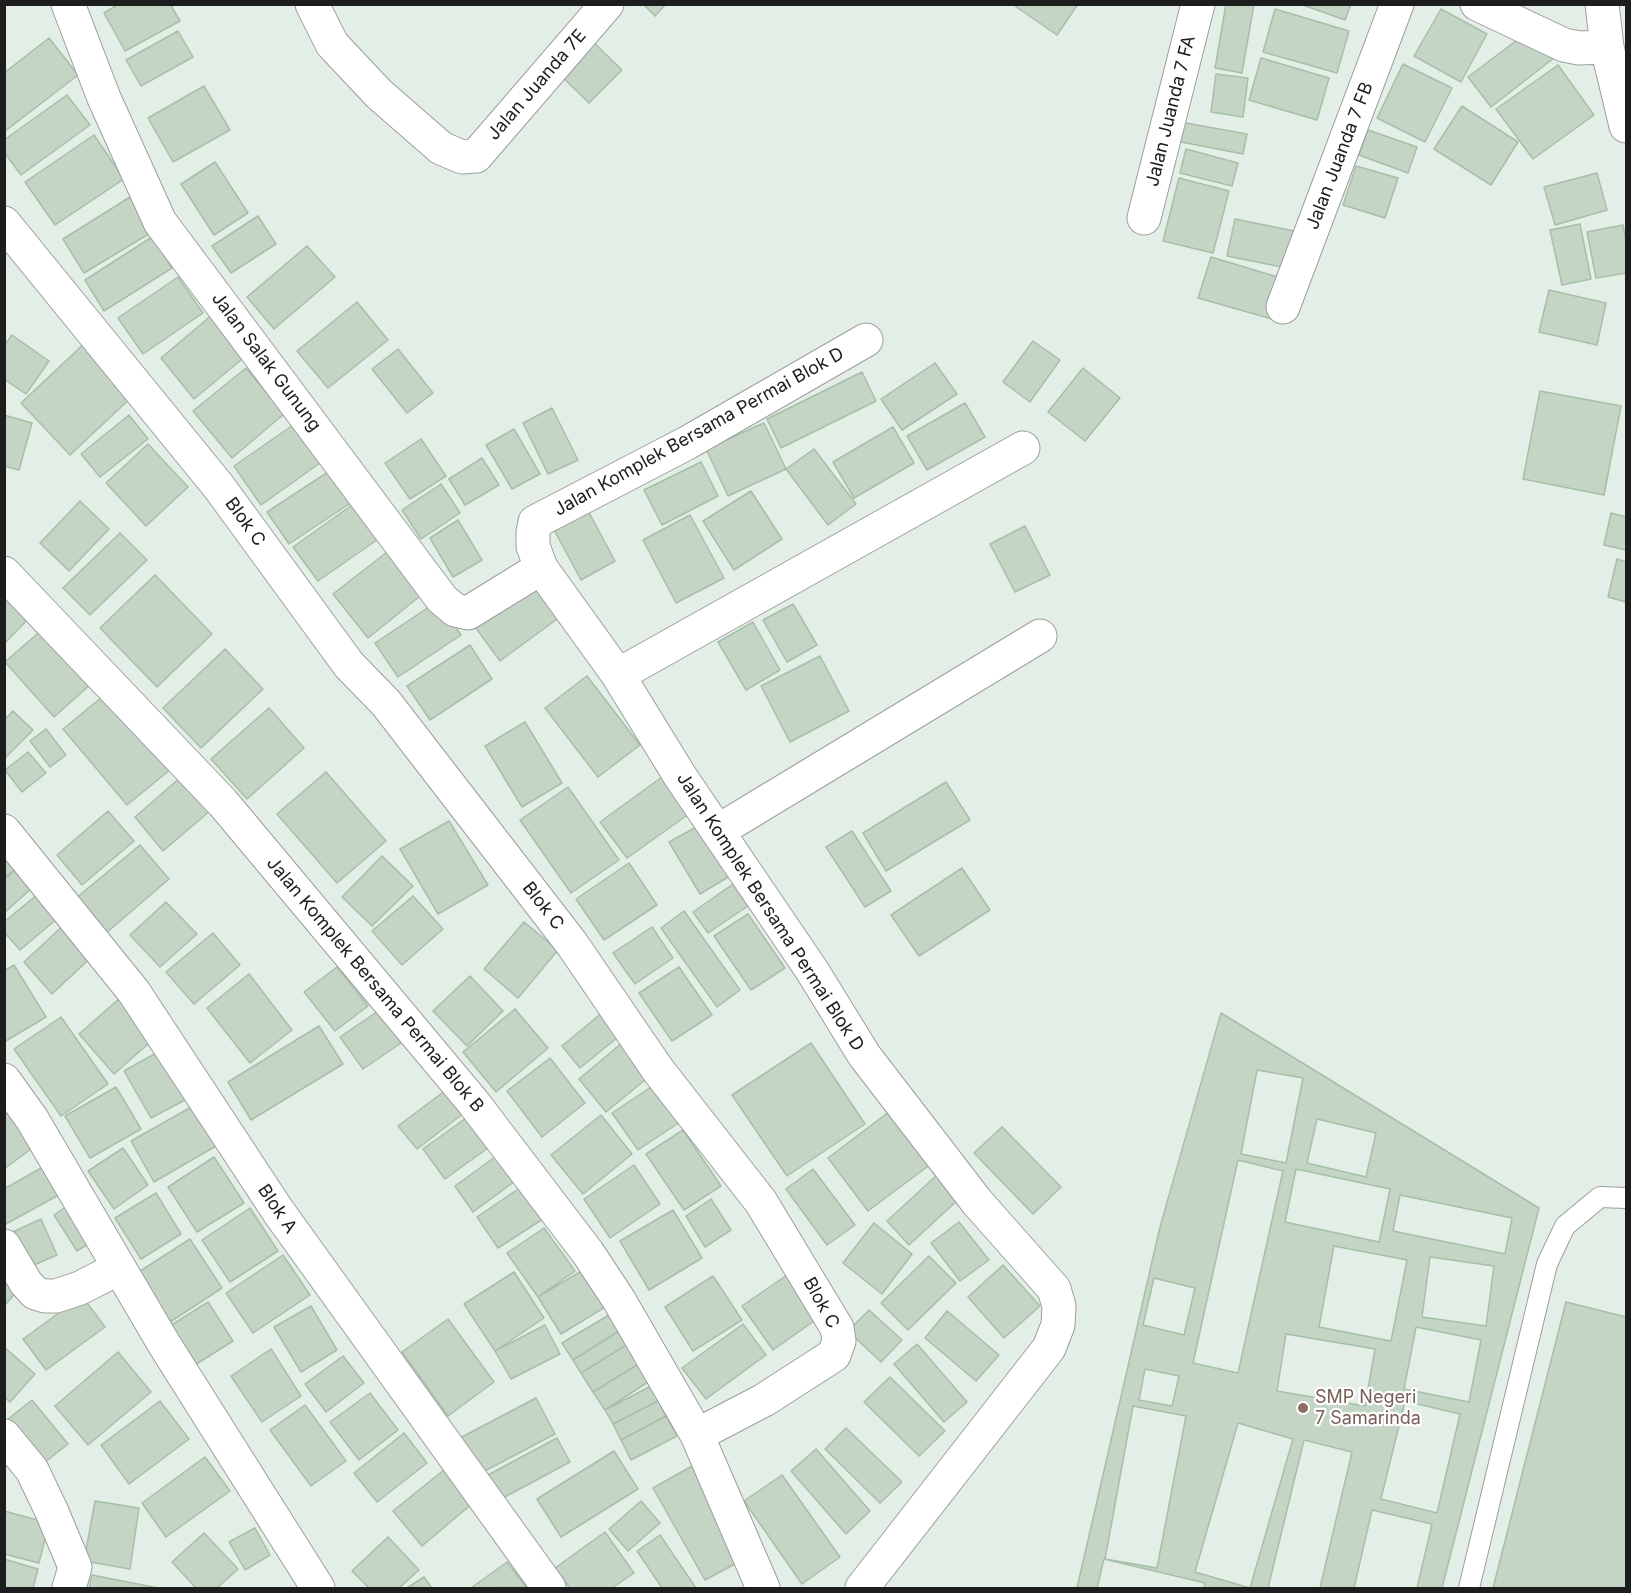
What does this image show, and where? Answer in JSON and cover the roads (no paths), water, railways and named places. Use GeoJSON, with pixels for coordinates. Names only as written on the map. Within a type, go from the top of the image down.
{"type":"FeatureCollection","features":[{"type":"Feature","properties":{"kind":"street","name":"Jalan Salak Gunung"},"geometry":{"type":"LineString","coordinates":[[68,4],[104,98],[160,222],[442,599],[455,610],[468,613],[541,568]]}},
{"type":"Feature","properties":{"kind":"street","name":"Jalan Juanda 7E"},"geometry":{"type":"LineString","coordinates":[[312,4],[332,44],[379,94],[441,148],[462,157],[476,156],[607,4]]}},
{"type":"Feature","properties":{"kind":"street","name":"Jalan Juanda 7 FA"},"geometry":{"type":"LineString","coordinates":[[1144,218],[1198,4]]}},
{"type":"Feature","properties":{"kind":"street","name":"Jalan Juanda 7 FB"},"geometry":{"type":"LineString","coordinates":[[1283,307],[1397,4]]}},
{"type":"Feature","properties":{"kind":"street"},"geometry":{"type":"LineString","coordinates":[[1477,4],[1564,45],[1579,48],[1607,47]]}},
{"type":"Feature","properties":{"kind":"street"},"geometry":{"type":"LineString","coordinates":[[1602,4],[1607,47],[1626,126]]}},
{"type":"Feature","properties":{"kind":"street","name":"Blok C"},"geometry":{"type":"LineString","coordinates":[[4,223],[219,487],[349,665],[386,703],[572,945],[658,1070],[760,1202],[837,1328],[840,1341],[834,1355],[764,1400],[697,1435]]}},
{"type":"Feature","properties":{"kind":"street","name":"Jalan Komplek Bersama Permai Blok D"},"geometry":{"type":"LineString","coordinates":[[862,1588],[1049,1348],[1058,1325],[1059,1306],[1054,1289],[977,1202],[864,1055],[813,972],[680,776],[618,675],[541,568],[533,546],[535,522],[687,443],[866,340]]}},
{"type":"Feature","properties":{"kind":"street"},"geometry":{"type":"LineString","coordinates":[[618,675],[1023,448]]}},
{"type":"Feature","properties":{"kind":"street","name":"Jalan Komplek Bersama Permai Blok B"},"geometry":{"type":"LineString","coordinates":[[4,573],[223,803],[472,1102],[588,1253],[619,1300],[697,1435]]}},
{"type":"Feature","properties":{"kind":"street"},"geometry":{"type":"LineString","coordinates":[[718,831],[1040,636]]}},
{"type":"Feature","properties":{"kind":"street","name":"Blok A"},"geometry":{"type":"LineString","coordinates":[[4,831],[134,992],[278,1211],[549,1588]]}},
{"type":"Feature","properties":{"kind":"street"},"geometry":{"type":"LineString","coordinates":[[4,1080],[32,1119],[164,1344],[318,1588]]}},
{"type":"Feature","properties":{"kind":"street"},"geometry":{"type":"LineString","coordinates":[[4,1246],[26,1283],[35,1293],[45,1296],[56,1296],[80,1288],[119,1268]]}},
{"type":"Feature","properties":{"kind":"street"},"geometry":{"type":"LineString","coordinates":[[697,1435],[763,1588]]}},
{"type":"Feature","properties":{"kind":"street"},"geometry":{"type":"LineString","coordinates":[[4,1436],[32,1470],[75,1567],[69,1588]]}},
{"type":"Feature","properties":{"kind":"lane"},"geometry":{"type":"LineString","coordinates":[[1469,1588],[1547,1264],[1565,1226],[1600,1197],[1626,1198]]}},
{"type":"Feature","properties":{"kind":"place","name":"SMP Negeri 7 Samarinda"},"geometry":{"type":"Point","coordinates":[1303,1408]}}]}
